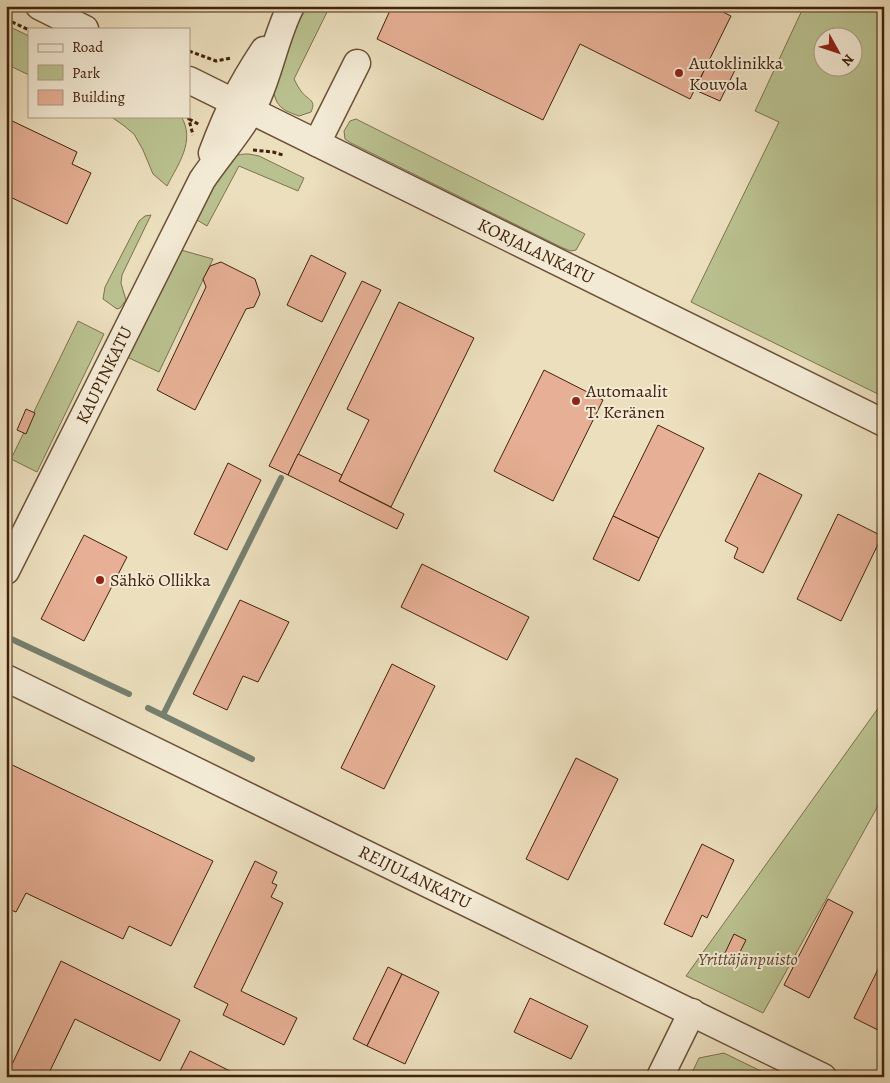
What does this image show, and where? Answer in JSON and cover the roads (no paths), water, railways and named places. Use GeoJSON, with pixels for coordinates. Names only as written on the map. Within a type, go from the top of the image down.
{"type":"FeatureCollection","features":[{"type":"Feature","properties":{"kind":"street"},"geometry":{"type":"LineString","coordinates":[[39,6],[83,28]]}},
{"type":"Feature","properties":{"kind":"street","name":"KAUPINKATU"},"geometry":{"type":"LineString","coordinates":[[6,571],[202,180],[242,106],[242,84],[288,12]]}},
{"type":"Feature","properties":{"kind":"street"},"geometry":{"type":"LineString","coordinates":[[317,143],[357,63]]}},
{"type":"Feature","properties":{"kind":"street","name":"KORJALANKATU"},"geometry":{"type":"LineString","coordinates":[[190,80],[884,423]]}},
{"type":"Feature","properties":{"kind":"street","name":"REIJULANKATU"},"geometry":{"type":"LineString","coordinates":[[6,678],[823,1077]]}},
{"type":"Feature","properties":{"kind":"street"},"geometry":{"type":"LineString","coordinates":[[660,1077],[692,1012]]}},
{"type":"Feature","properties":{"kind":"waterway"},"geometry":{"type":"LineString","coordinates":[[163,715],[281,478]]}},
{"type":"Feature","properties":{"kind":"waterway"},"geometry":{"type":"LineString","coordinates":[[7,637],[129,694]]}},
{"type":"Feature","properties":{"kind":"waterway"},"geometry":{"type":"LineString","coordinates":[[148,708],[252,759]]}},
{"type":"Feature","properties":{"kind":"place","name":"Autoklinikka Kouvola"},"geometry":{"type":"Point","coordinates":[679,73]}},
{"type":"Feature","properties":{"kind":"place","name":"Automaalit T. Keränen"},"geometry":{"type":"Point","coordinates":[576,401]}},
{"type":"Feature","properties":{"kind":"place","name":"Sähkö Ollikka"},"geometry":{"type":"Point","coordinates":[100,580]}},
{"type":"Feature","properties":{"kind":"park label","name":"Yrittäjänpuisto"},"geometry":{"type":"Point","coordinates":[748,959]}}]}
